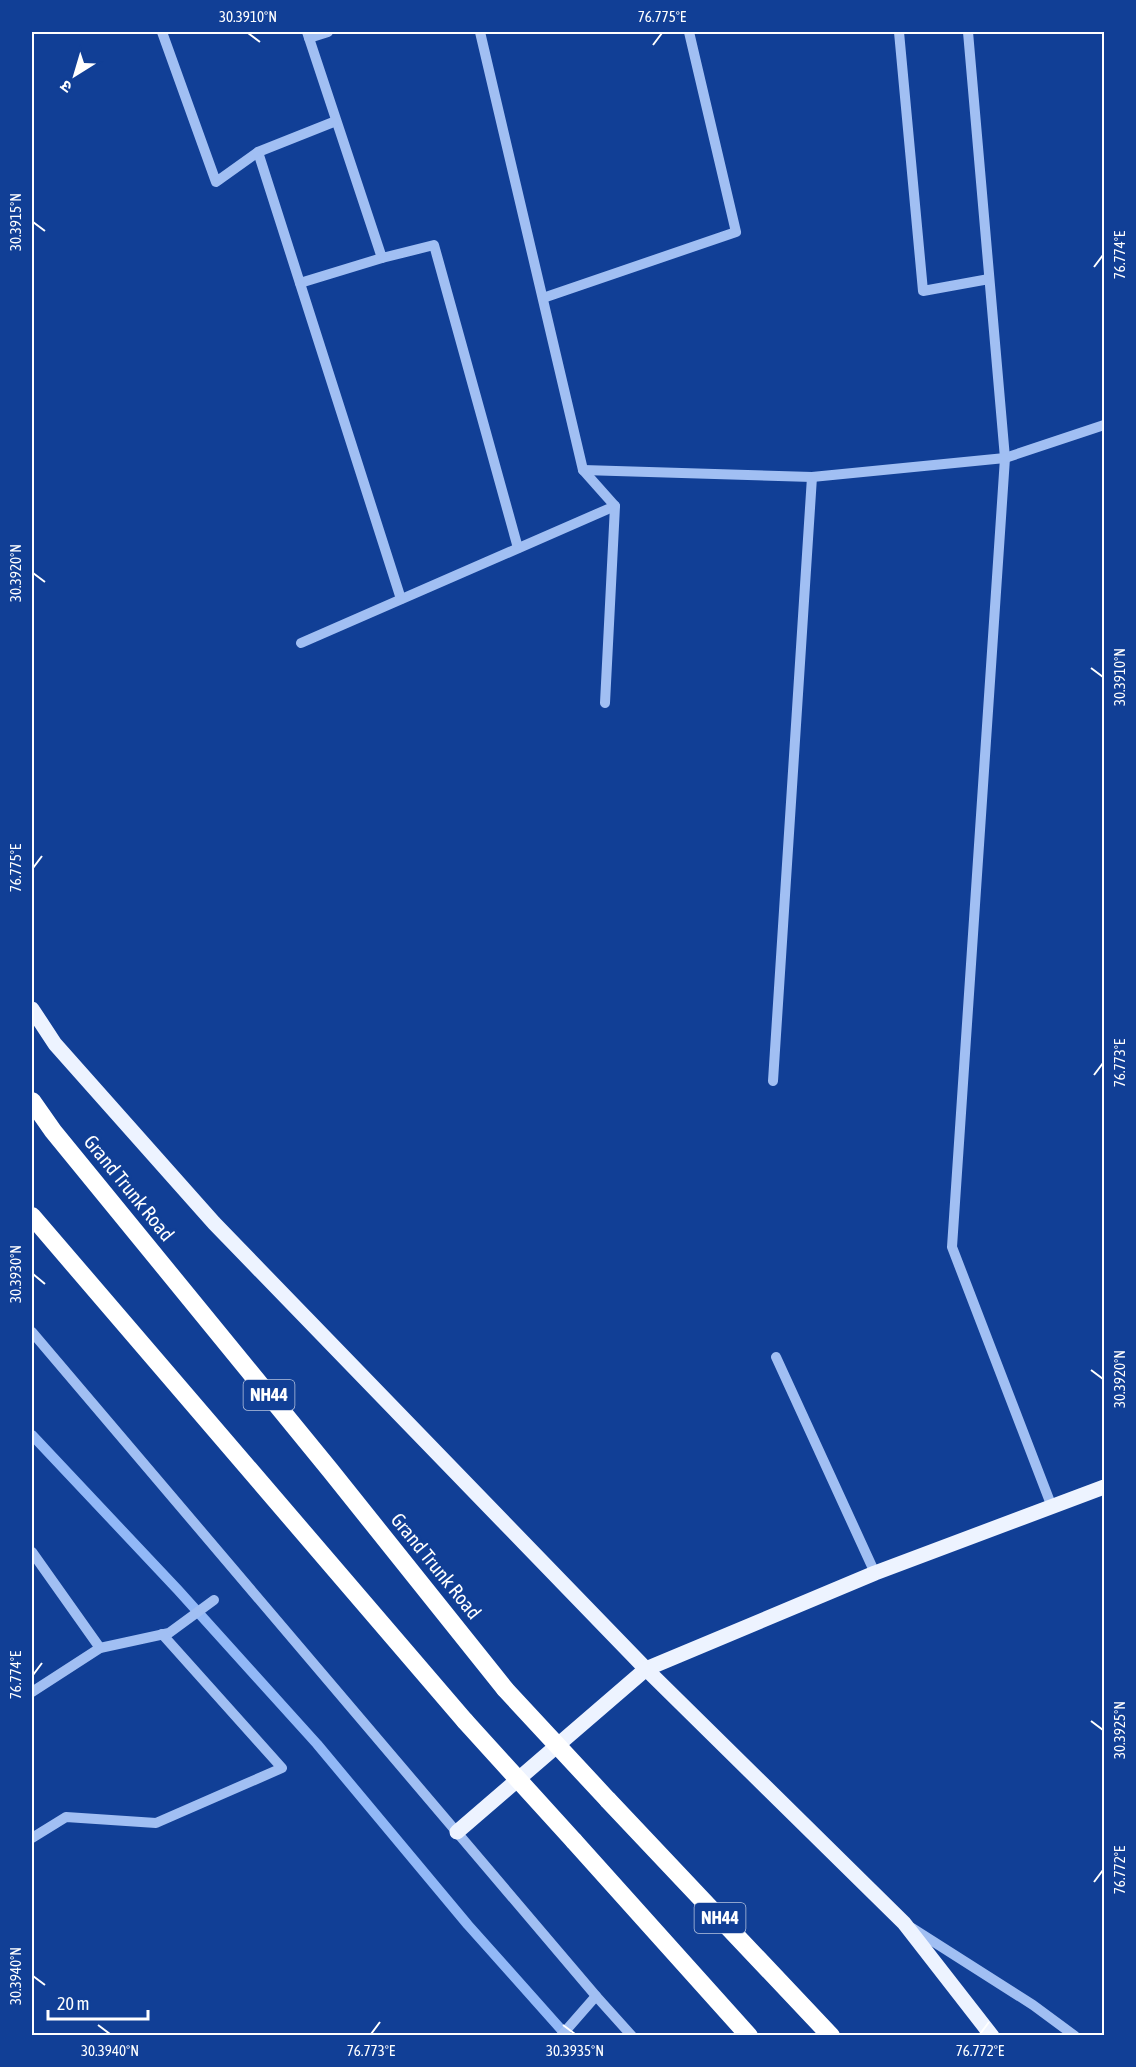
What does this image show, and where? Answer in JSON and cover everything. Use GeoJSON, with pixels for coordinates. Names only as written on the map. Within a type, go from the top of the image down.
{"type":"FeatureCollection","features":[{"type":"Feature","properties":{"kind":"highway","name":"Grand Trunk Road"},"geometry":{"type":"LineString","coordinates":[[32,1101],[53,1131],[330,1470],[505,1689],[831,2036]]}},
{"type":"Feature","properties":{"kind":"highway","name":"NH44"},"geometry":{"type":"LineString","coordinates":[[32,1216],[465,1721],[748,2036]]}},
{"type":"Feature","properties":{"kind":"main road"},"geometry":{"type":"LineString","coordinates":[[32,1009],[55,1044],[214,1223],[646,1669],[904,1923],[992,2036]]}},
{"type":"Feature","properties":{"kind":"main road"},"geometry":{"type":"LineString","coordinates":[[457,1832],[646,1669],[875,1573],[1104,1487]]}},
{"type":"Feature","properties":{"kind":"street"},"geometry":{"type":"LineString","coordinates":[[162,32],[216,182],[258,152],[336,121]]}},
{"type":"Feature","properties":{"kind":"street"},"geometry":{"type":"LineString","coordinates":[[328,32],[308,35],[382,258]]}},
{"type":"Feature","properties":{"kind":"street"},"geometry":{"type":"LineString","coordinates":[[480,32],[583,470],[615,506],[605,703]]}},
{"type":"Feature","properties":{"kind":"street"},"geometry":{"type":"LineString","coordinates":[[543,298],[736,232],[689,32]]}},
{"type":"Feature","properties":{"kind":"street"},"geometry":{"type":"LineString","coordinates":[[899,32],[923,291],[989,279]]}},
{"type":"Feature","properties":{"kind":"street"},"geometry":{"type":"LineString","coordinates":[[968,32],[1005,458],[952,1246],[1052,1507]]}},
{"type":"Feature","properties":{"kind":"street"},"geometry":{"type":"LineString","coordinates":[[258,152],[401,599]]}},
{"type":"Feature","properties":{"kind":"street"},"geometry":{"type":"LineString","coordinates":[[300,283],[434,245],[518,548]]}},
{"type":"Feature","properties":{"kind":"street"},"geometry":{"type":"LineString","coordinates":[[583,470],[812,477],[1005,458],[1104,425]]}},
{"type":"Feature","properties":{"kind":"street"},"geometry":{"type":"LineString","coordinates":[[773,1081],[812,477]]}},
{"type":"Feature","properties":{"kind":"street"},"geometry":{"type":"LineString","coordinates":[[301,643],[615,506]]}},
{"type":"Feature","properties":{"kind":"street"},"geometry":{"type":"LineString","coordinates":[[32,1332],[596,1996],[633,2036]]}},
{"type":"Feature","properties":{"kind":"street"},"geometry":{"type":"LineString","coordinates":[[776,1357],[875,1573]]}},
{"type":"Feature","properties":{"kind":"street"},"geometry":{"type":"LineString","coordinates":[[32,1552],[100,1648]]}},
{"type":"Feature","properties":{"kind":"street"},"geometry":{"type":"LineString","coordinates":[[32,1692],[100,1648],[165,1633],[214,1600]]}},
{"type":"Feature","properties":{"kind":"street"},"geometry":{"type":"LineString","coordinates":[[32,1838],[66,1816],[156,1823],[282,1768],[165,1633]]}},
{"type":"Feature","properties":{"kind":"street"},"geometry":{"type":"LineString","coordinates":[[904,1923],[1033,2005],[1075,2036]]}},
{"type":"Feature","properties":{"kind":"street"},"geometry":{"type":"LineString","coordinates":[[561,2036],[596,1996]]}},
{"type":"Feature","properties":{"kind":"waterway"},"geometry":{"type":"LineString","coordinates":[[32,1435],[178,1590],[317,1744],[468,1925],[567,2036]]}}]}
